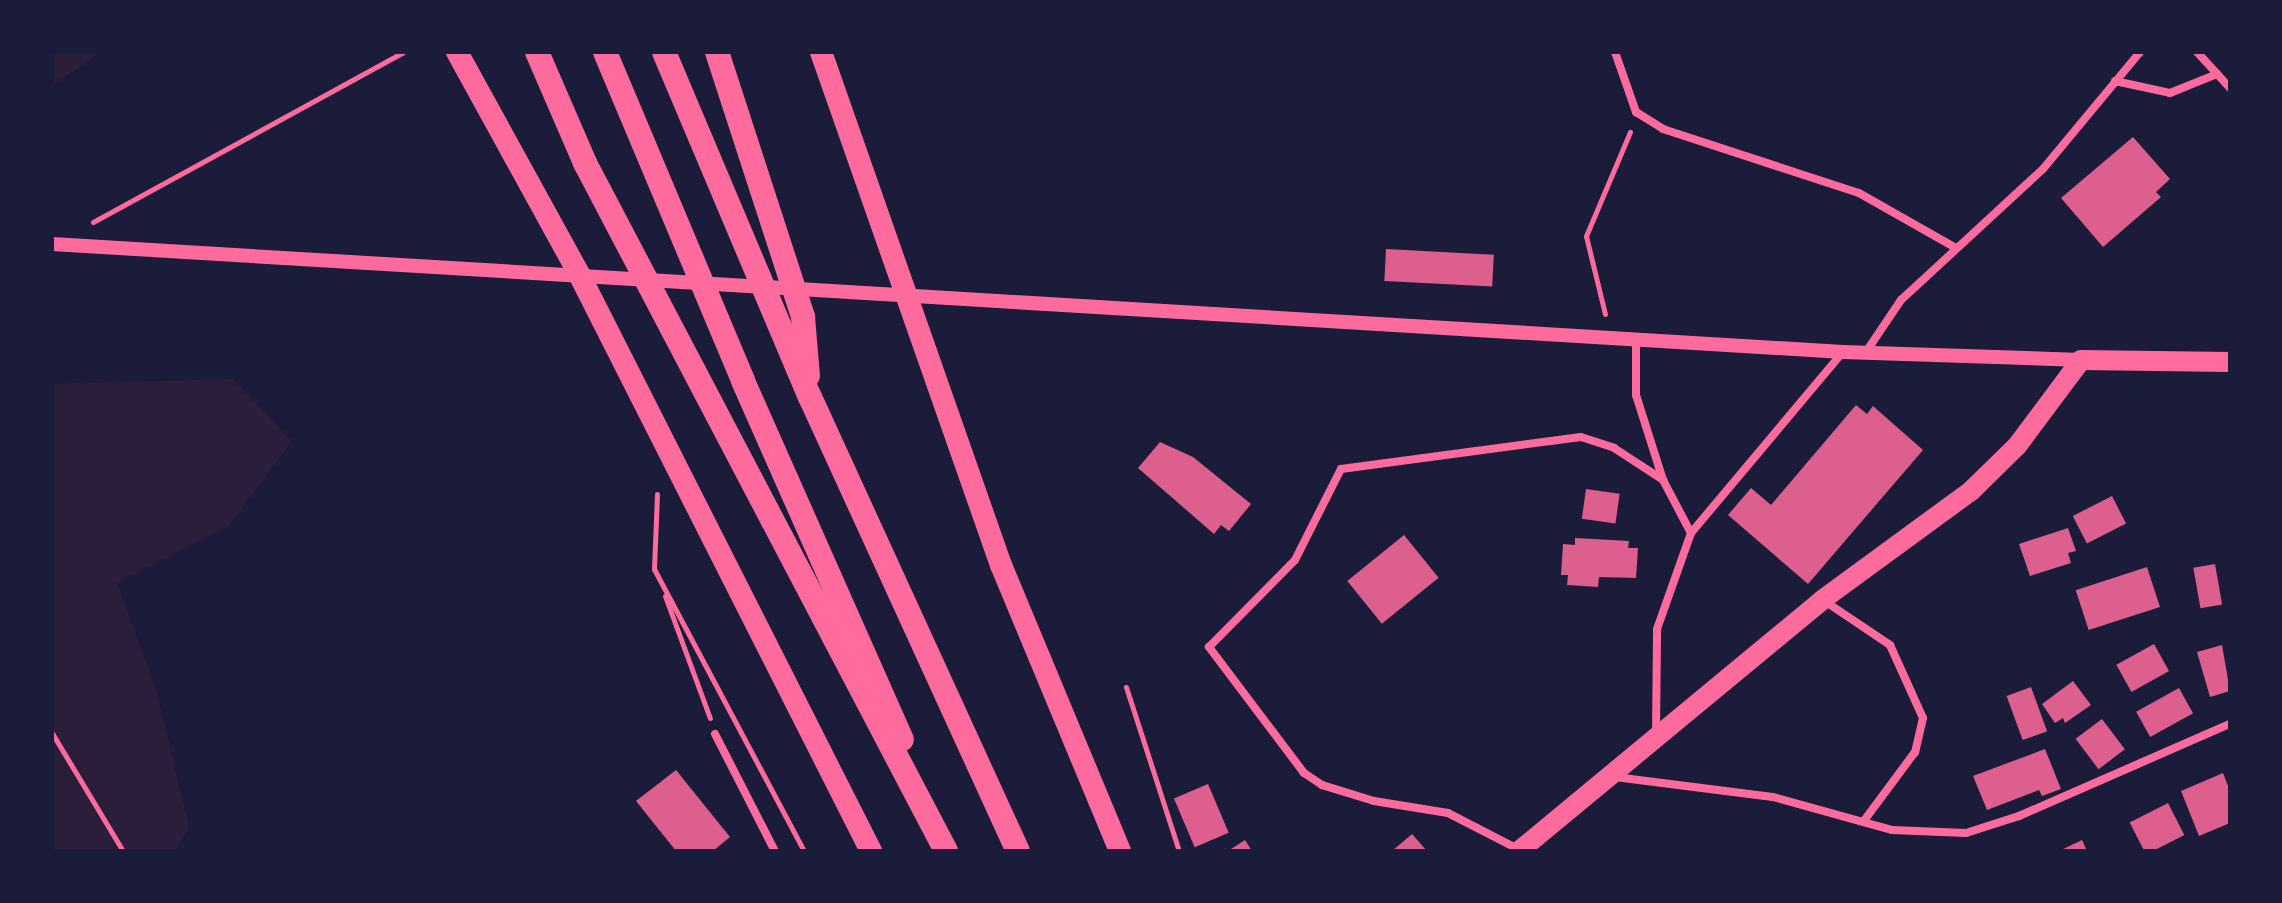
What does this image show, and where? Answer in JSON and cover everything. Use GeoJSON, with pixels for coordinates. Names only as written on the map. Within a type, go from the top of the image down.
{"type":"FeatureCollection","features":[{"type":"Feature","properties":{"kind":"highway"},"geometry":{"type":"LineString","coordinates":[[457,52],[579,274],[871,851]]}},
{"type":"Feature","properties":{"kind":"highway"},"geometry":{"type":"LineString","coordinates":[[537,52],[585,163],[946,851]]}},
{"type":"Feature","properties":{"kind":"highway"},"geometry":{"type":"LineString","coordinates":[[605,52],[749,396],[952,851]]}},
{"type":"Feature","properties":{"kind":"highway"},"geometry":{"type":"LineString","coordinates":[[664,52],[810,397],[1018,851]]}},
{"type":"Feature","properties":{"kind":"highway"},"geometry":{"type":"LineString","coordinates":[[717,52],[803,317],[810,397]]}},
{"type":"Feature","properties":{"kind":"highway"},"geometry":{"type":"LineString","coordinates":[[821,52],[902,295],[1001,565],[1120,851]]}},
{"type":"Feature","properties":{"kind":"main road"},"geometry":{"type":"LineString","coordinates":[[1520,851],[1822,600],[1971,491],[2017,446],[2081,360],[2230,362]]}},
{"type":"Feature","properties":{"kind":"street"},"geometry":{"type":"LineString","coordinates":[[1615,52],[1636,112],[1663,129],[1859,193],[1956,248]]}},
{"type":"Feature","properties":{"kind":"street"},"geometry":{"type":"LineString","coordinates":[[1866,352],[1901,300],[2043,169],[2140,52]]}},
{"type":"Feature","properties":{"kind":"street"},"geometry":{"type":"LineString","coordinates":[[2197,52],[2230,88]]}},
{"type":"Feature","properties":{"kind":"street"},"geometry":{"type":"LineString","coordinates":[[2115,81],[2170,93],[2217,74]]}},
{"type":"Feature","properties":{"kind":"street"},"geometry":{"type":"LineString","coordinates":[[52,244],[1843,352],[2081,360]]}},
{"type":"Feature","properties":{"kind":"street"},"geometry":{"type":"LineString","coordinates":[[1636,339],[1636,395],[1663,480],[1691,533]]}},
{"type":"Feature","properties":{"kind":"street"},"geometry":{"type":"LineString","coordinates":[[1656,737],[1657,629],[1691,533],[1843,352]]}},
{"type":"Feature","properties":{"kind":"street"},"geometry":{"type":"LineString","coordinates":[[1520,851],[1448,813],[1374,801],[1313,779],[1285,750],[1209,647],[1295,560],[1341,469],[1581,437],[1614,448],[1663,480]]}},
{"type":"Feature","properties":{"kind":"street"},"geometry":{"type":"LineString","coordinates":[[1822,600],[1890,645],[1923,718],[1915,752],[1863,822]]}},
{"type":"Feature","properties":{"kind":"street"},"geometry":{"type":"LineString","coordinates":[[1611,776],[1773,797],[1892,830],[1966,833],[2019,816],[2230,725]]}},
{"type":"Feature","properties":{"kind":"street"},"geometry":{"type":"LineString","coordinates":[[715,734],[775,851]]}},
{"type":"Feature","properties":{"kind":"path"},"geometry":{"type":"LineString","coordinates":[[79,229],[404,52]]}},
{"type":"Feature","properties":{"kind":"path"},"geometry":{"type":"LineString","coordinates":[[1613,337],[1586,236],[1624,156],[1636,112]]}},
{"type":"Feature","properties":{"kind":"path"},"geometry":{"type":"LineString","coordinates":[[660,433],[654,569],[804,851]]}},
{"type":"Feature","properties":{"kind":"path"},"geometry":{"type":"LineString","coordinates":[[659,579],[715,734]]}},
{"type":"Feature","properties":{"kind":"path"},"geometry":{"type":"LineString","coordinates":[[1126,687],[1179,851]]}},
{"type":"Feature","properties":{"kind":"path"},"geometry":{"type":"LineString","coordinates":[[52,733],[123,851]]}},
{"type":"Feature","properties":{"kind":"shaded area"},"geometry":{"type":"Polygon","coordinates":[[[52,52],[101,52],[52,86],[52,52]]]}},
{"type":"Feature","properties":{"kind":"shaded area"},"geometry":{"type":"Polygon","coordinates":[[[233,379],[292,441],[228,527],[117,583],[156,688],[189,827],[175,851],[52,851],[52,384],[233,379]]]}},
{"type":"Feature","properties":{"kind":"building"},"geometry":{"type":"Polygon","coordinates":[[[2133,137],[2170,179],[2156,192],[2161,197],[2103,247],[2061,198],[2133,137]]]}},
{"type":"Feature","properties":{"kind":"building"},"geometry":{"type":"Polygon","coordinates":[[[1386,249],[1494,255],[1492,287],[1384,281],[1386,249]]]}},
{"type":"Feature","properties":{"kind":"building"},"geometry":{"type":"Polygon","coordinates":[[[1856,405],[1867,414],[1873,406],[1923,450],[1808,584],[1728,515],[1751,488],[1771,505],[1856,405]]]}},
{"type":"Feature","properties":{"kind":"building"},"geometry":{"type":"Polygon","coordinates":[[[1160,442],[1193,457],[1251,504],[1229,531],[1221,525],[1214,534],[1138,468],[1160,442]]]}},
{"type":"Feature","properties":{"kind":"building"},"geometry":{"type":"Polygon","coordinates":[[[1586,489],[1620,494],[1615,523],[1582,519],[1586,489]]]}},
{"type":"Feature","properties":{"kind":"building"},"geometry":{"type":"Polygon","coordinates":[[[2112,496],[2126,524],[2087,544],[2073,516],[2112,496]]]}},
{"type":"Feature","properties":{"kind":"building"},"geometry":{"type":"Polygon","coordinates":[[[2068,528],[2076,551],[2068,553],[2071,563],[2030,576],[2019,544],[2068,528]]]}},
{"type":"Feature","properties":{"kind":"building"},"geometry":{"type":"Polygon","coordinates":[[[1404,535],[1439,578],[1382,624],[1347,581],[1404,535]]]}},
{"type":"Feature","properties":{"kind":"building"},"geometry":{"type":"Polygon","coordinates":[[[1575,538],[1629,541],[1628,548],[1638,548],[1636,578],[1599,577],[1598,587],[1567,585],[1568,575],[1561,575],[1563,544],[1575,545],[1575,538]]]}},
{"type":"Feature","properties":{"kind":"building"},"geometry":{"type":"Polygon","coordinates":[[[2215,564],[2222,604],[2200,608],[2193,568],[2215,564]]]}},
{"type":"Feature","properties":{"kind":"building"},"geometry":{"type":"Polygon","coordinates":[[[2147,567],[2160,607],[2089,630],[2076,590],[2147,567]]]}},
{"type":"Feature","properties":{"kind":"building"},"geometry":{"type":"Polygon","coordinates":[[[2154,644],[2169,671],[2131,692],[2116,665],[2154,644]]]}},
{"type":"Feature","properties":{"kind":"building"},"geometry":{"type":"Polygon","coordinates":[[[2222,645],[2230,691],[2210,697],[2197,652],[2222,645]]]}},
{"type":"Feature","properties":{"kind":"building"},"geometry":{"type":"Polygon","coordinates":[[[2073,681],[2091,705],[2065,723],[2063,718],[2055,723],[2042,704],[2073,681]]]}},
{"type":"Feature","properties":{"kind":"building"},"geometry":{"type":"Polygon","coordinates":[[[2031,687],[2047,731],[2023,740],[2007,696],[2031,687]]]}},
{"type":"Feature","properties":{"kind":"building"},"geometry":{"type":"Polygon","coordinates":[[[2179,688],[2193,713],[2150,737],[2136,712],[2179,688]]]}},
{"type":"Feature","properties":{"kind":"building"},"geometry":{"type":"Polygon","coordinates":[[[2102,719],[2125,749],[2099,769],[2076,739],[2102,719]]]}},
{"type":"Feature","properties":{"kind":"building"},"geometry":{"type":"Polygon","coordinates":[[[2045,749],[2061,789],[2042,796],[2039,790],[1987,810],[1973,776],[2045,749]]]}},
{"type":"Feature","properties":{"kind":"building"},"geometry":{"type":"Polygon","coordinates":[[[676,770],[730,837],[713,851],[676,851],[636,801],[676,770]]]}},
{"type":"Feature","properties":{"kind":"building"},"geometry":{"type":"Polygon","coordinates":[[[2223,773],[2230,791],[2230,823],[2199,836],[2181,791],[2223,773]]]}},
{"type":"Feature","properties":{"kind":"building"},"geometry":{"type":"Polygon","coordinates":[[[1208,784],[1229,833],[1195,847],[1174,798],[1208,784]]]}},
{"type":"Feature","properties":{"kind":"building"},"geometry":{"type":"Polygon","coordinates":[[[2168,803],[2184,835],[2153,851],[2144,851],[2130,823],[2168,803]]]}},
{"type":"Feature","properties":{"kind":"building"},"geometry":{"type":"Polygon","coordinates":[[[1412,834],[1427,851],[1392,851],[1412,834]]]}},
{"type":"Feature","properties":{"kind":"building"},"geometry":{"type":"Polygon","coordinates":[[[1245,840],[1252,851],[1228,851],[1245,840]]]}},
{"type":"Feature","properties":{"kind":"building"},"geometry":{"type":"Polygon","coordinates":[[[2082,840],[2087,851],[2059,851],[2082,840]]]}}]}
